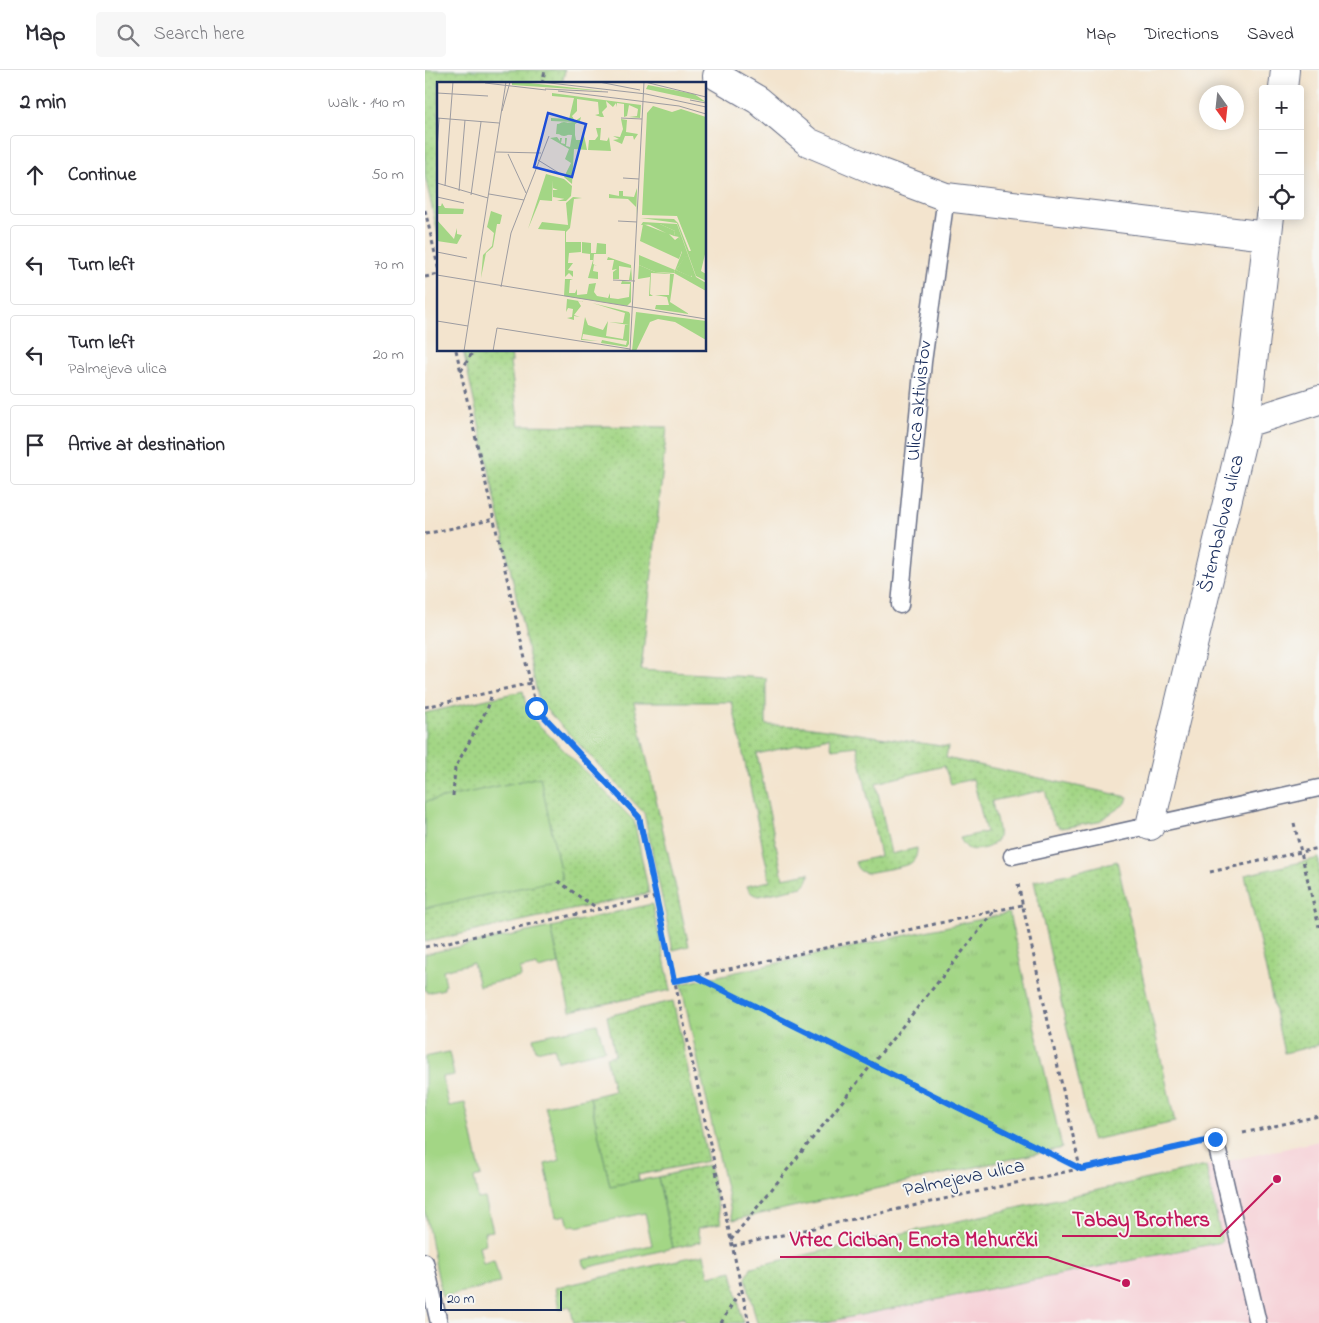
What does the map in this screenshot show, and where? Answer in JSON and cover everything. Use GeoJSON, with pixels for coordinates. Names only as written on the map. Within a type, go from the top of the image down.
{"type":"FeatureCollection","features":[{"type":"Feature","properties":{"kind":"street"},"geometry":{"type":"LineString","coordinates":[[1283,85],[1285,70]]}},
{"type":"Feature","properties":{"kind":"street"},"geometry":{"type":"LineString","coordinates":[[711,73],[758,100],[808,142],[879,172],[946,197],[1269,226]]}},
{"type":"Feature","properties":{"kind":"street","name":"Štembalova ulica"},"geometry":{"type":"LineString","coordinates":[[1150,826],[1246,422],[1269,226]]}},
{"type":"Feature","properties":{"kind":"street"},"geometry":{"type":"LineString","coordinates":[[1246,422],[1319,400]]}},
{"type":"Feature","properties":{"kind":"lane","name":"Ulica aktivistov"},"geometry":{"type":"LineString","coordinates":[[900,605],[923,362],[946,197]]}},
{"type":"Feature","properties":{"kind":"lane"},"geometry":{"type":"LineString","coordinates":[[1012,856],[1319,788]]}},
{"type":"Feature","properties":{"kind":"lane"},"geometry":{"type":"LineString","coordinates":[[1215,1139],[1258,1323]]}},
{"type":"Feature","properties":{"kind":"lane"},"geometry":{"type":"LineString","coordinates":[[425,1262],[439,1323]]}},
{"type":"Feature","properties":{"kind":"path"},"geometry":{"type":"LineString","coordinates":[[425,210],[437,263]]}},
{"type":"Feature","properties":{"kind":"path"},"geometry":{"type":"LineString","coordinates":[[425,277],[437,273]]}},
{"type":"Feature","properties":{"kind":"path"},"geometry":{"type":"LineString","coordinates":[[456,351],[536,708],[639,817],[749,1323]]}},
{"type":"Feature","properties":{"kind":"path"},"geometry":{"type":"LineString","coordinates":[[461,371],[473,351]]}},
{"type":"Feature","properties":{"kind":"path"},"geometry":{"type":"LineString","coordinates":[[425,534],[495,519]]}},
{"type":"Feature","properties":{"kind":"path"},"geometry":{"type":"LineString","coordinates":[[425,707],[531,684]]}},
{"type":"Feature","properties":{"kind":"path"},"geometry":{"type":"LineString","coordinates":[[453,796],[455,768],[488,707],[492,692]]}},
{"type":"Feature","properties":{"kind":"path"},"geometry":{"type":"LineString","coordinates":[[1287,795],[1319,927]]}},
{"type":"Feature","properties":{"kind":"path"},"geometry":{"type":"LineString","coordinates":[[1210,872],[1319,848]]}},
{"type":"Feature","properties":{"kind":"path"},"geometry":{"type":"LineString","coordinates":[[1012,856],[1081,1169]]}},
{"type":"Feature","properties":{"kind":"path"},"geometry":{"type":"LineString","coordinates":[[558,880],[599,909]]}},
{"type":"Feature","properties":{"kind":"path"},"geometry":{"type":"LineString","coordinates":[[425,947],[656,897]]}},
{"type":"Feature","properties":{"kind":"path"},"geometry":{"type":"LineString","coordinates":[[674,981],[1022,905]]}},
{"type":"Feature","properties":{"kind":"path"},"geometry":{"type":"LineString","coordinates":[[731,1240],[995,911]]}},
{"type":"Feature","properties":{"kind":"path"},"geometry":{"type":"LineString","coordinates":[[697,977],[1081,1169]]}},
{"type":"Feature","properties":{"kind":"path","name":"Palmejeva ulica"},"geometry":{"type":"LineString","coordinates":[[733,1246],[1319,1116]]}},
{"type":"Feature","properties":{"kind":"path"},"geometry":{"type":"LineString","coordinates":[[721,1323],[741,1288]]}},
{"type":"Feature","properties":{"kind":"shaded area"},"geometry":{"type":"Polygon","coordinates":[[[1319,1141],[1319,1323],[821,1323],[1222,1242],[1206,1166],[1319,1141]]]}},
{"type":"Feature","properties":{"kind":"green space"},"geometry":{"type":"Polygon","coordinates":[[[425,70],[565,70],[562,82],[437,82],[437,230],[425,176],[425,70]]]}},
{"type":"Feature","properties":{"kind":"green space"},"geometry":{"type":"Polygon","coordinates":[[[463,351],[511,351],[512,362],[510,362],[519,425],[667,427],[641,670],[766,678],[766,725],[805,726],[948,747],[946,758],[1128,797],[1126,803],[1098,822],[1061,828],[1051,817],[1045,790],[992,801],[998,837],[994,844],[975,850],[967,848],[960,838],[986,832],[973,779],[951,784],[944,766],[876,783],[891,854],[917,848],[917,852],[911,863],[867,873],[859,870],[855,862],[880,856],[857,746],[832,749],[829,738],[757,754],[783,878],[809,873],[807,881],[802,887],[759,896],[751,893],[747,886],[770,881],[732,702],[634,702],[689,946],[673,950],[644,813],[539,702],[463,351]]]}},
{"type":"Feature","properties":{"kind":"green space"},"geometry":{"type":"Polygon","coordinates":[[[523,691],[528,714],[634,821],[649,893],[425,942],[425,713],[523,691]]]}},
{"type":"Feature","properties":{"kind":"green space"},"geometry":{"type":"Polygon","coordinates":[[[540,777],[562,879],[425,908],[425,802],[540,777]]]}},
{"type":"Feature","properties":{"kind":"green space"},"geometry":{"type":"Polygon","coordinates":[[[1319,858],[1319,1045],[1284,1053],[1245,875],[1319,858]]]}},
{"type":"Feature","properties":{"kind":"green space"},"geometry":{"type":"Polygon","coordinates":[[[1117,861],[1175,1122],[1092,1140],[1034,881],[1117,861]]]}},
{"type":"Feature","properties":{"kind":"green space"},"geometry":{"type":"Polygon","coordinates":[[[652,904],[671,990],[570,1011],[551,927],[652,904]]]}},
{"type":"Feature","properties":{"kind":"green space"},"geometry":{"type":"Polygon","coordinates":[[[1009,913],[1062,1148],[733,1220],[681,984],[1009,913]]]}},
{"type":"Feature","properties":{"kind":"green space"},"geometry":{"type":"Polygon","coordinates":[[[551,927],[559,964],[538,969],[537,965],[520,969],[521,977],[479,986],[473,963],[443,970],[446,985],[444,989],[427,993],[425,988],[425,954],[551,927]]]}},
{"type":"Feature","properties":{"kind":"green space"},"geometry":{"type":"Polygon","coordinates":[[[673,1001],[708,1161],[638,1175],[639,1180],[610,1187],[590,1097],[614,1091],[606,1057],[615,1055],[607,1016],[673,1001]]]}},
{"type":"Feature","properties":{"kind":"green space"},"geometry":{"type":"Polygon","coordinates":[[[597,1024],[605,1050],[558,1061],[554,1047],[536,1051],[533,1038],[597,1024]]]}},
{"type":"Feature","properties":{"kind":"green space"},"geometry":{"type":"Polygon","coordinates":[[[449,1052],[454,1075],[442,1077],[449,1106],[465,1103],[481,1176],[474,1178],[478,1199],[485,1198],[493,1231],[484,1232],[486,1244],[479,1246],[483,1264],[494,1260],[500,1283],[442,1297],[425,1212],[425,1057],[449,1052]]]}},
{"type":"Feature","properties":{"kind":"green space"},"geometry":{"type":"Polygon","coordinates":[[[590,1097],[610,1186],[658,1177],[673,1248],[585,1268],[583,1260],[652,1245],[645,1213],[576,1227],[575,1225],[569,1227],[566,1215],[556,1217],[545,1164],[560,1160],[545,1106],[590,1097]]]}},
{"type":"Feature","properties":{"kind":"green space"},"geometry":{"type":"Polygon","coordinates":[[[709,1165],[721,1223],[698,1228],[701,1242],[673,1248],[658,1177],[709,1165]]]}},
{"type":"Feature","properties":{"kind":"green space"},"geometry":{"type":"Polygon","coordinates":[[[1206,1166],[1222,1242],[821,1323],[757,1323],[746,1278],[751,1267],[1206,1166]]]}},
{"type":"Feature","properties":{"kind":"green space"},"geometry":{"type":"Polygon","coordinates":[[[704,1254],[709,1276],[732,1271],[743,1323],[685,1323],[684,1318],[656,1323],[574,1323],[570,1306],[559,1309],[555,1288],[704,1254]]]}},
{"type":"Feature","properties":{"kind":"place","name":"Tabay Brothers"},"geometry":{"type":"Point","coordinates":[1277,1179]}},
{"type":"Feature","properties":{"kind":"place","name":"Vrtec Ciciban, Enota Mehurčki"},"geometry":{"type":"Point","coordinates":[1126,1283]}},
{"type":"Feature","properties":{"kind":"route"},"geometry":{"type":"LineString","coordinates":[[536,708],[639,817],[674,981],[697,977],[1081,1169],[1215,1139]]}}]}
